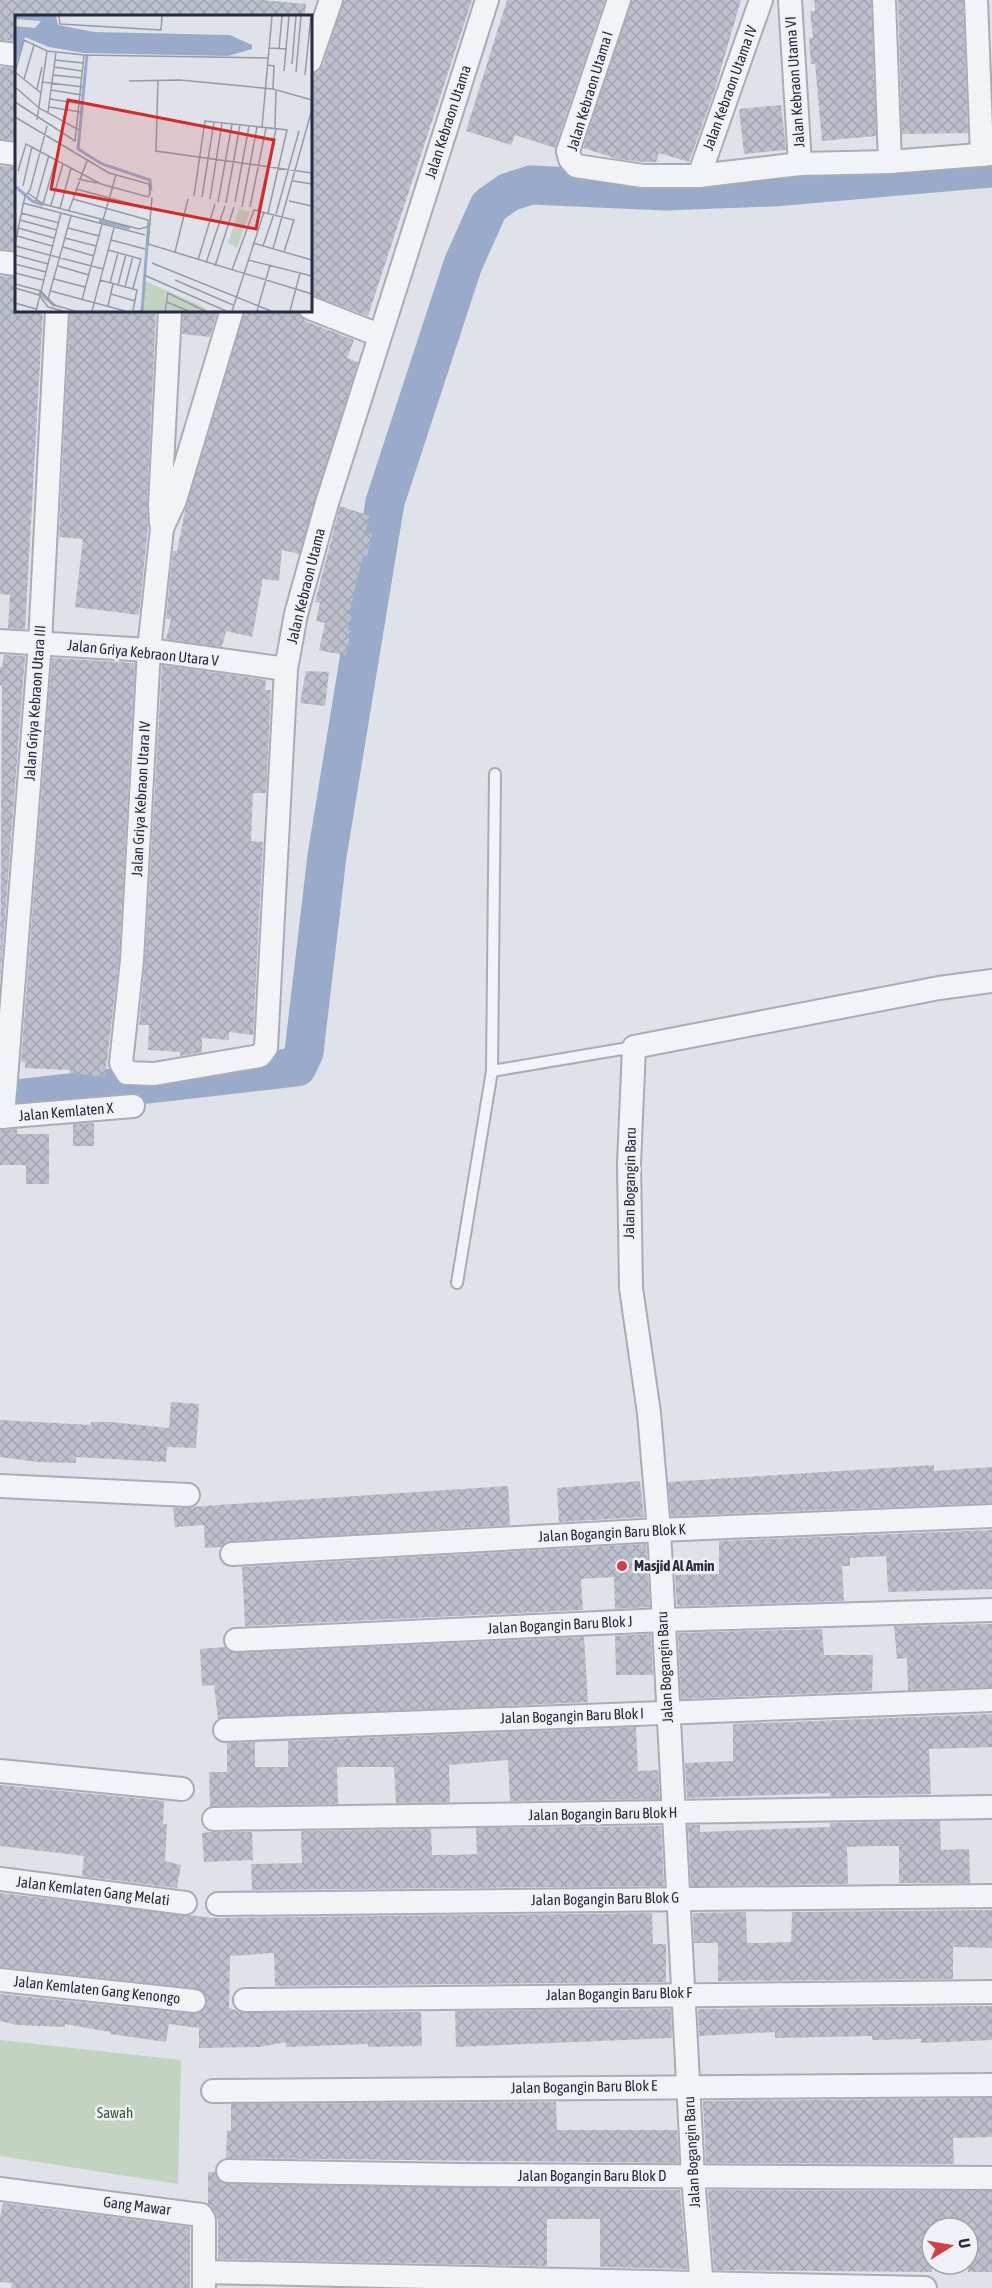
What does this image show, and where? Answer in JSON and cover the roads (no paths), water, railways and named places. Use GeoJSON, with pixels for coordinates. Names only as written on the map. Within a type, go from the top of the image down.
{"type":"FeatureCollection","features":[{"type":"Feature","properties":{"kind":"street"},"geometry":{"type":"LineString","coordinates":[[312,55],[331,0]]}},
{"type":"Feature","properties":{"kind":"street","name":"Jalan Kebraon Utama"},"geometry":{"type":"LineString","coordinates":[[124,1070],[154,1074],[260,1056],[266,1048],[286,669],[302,592],[379,335],[487,0]]}},
{"type":"Feature","properties":{"kind":"street","name":"Jalan Kebraon Utama I"},"geometry":{"type":"LineString","coordinates":[[619,0],[568,151],[570,159],[576,166],[643,176],[699,176]]}},
{"type":"Feature","properties":{"kind":"street","name":"Jalan Kebraon Utama IV"},"geometry":{"type":"LineString","coordinates":[[699,176],[761,0]]}},
{"type":"Feature","properties":{"kind":"street","name":"Jalan Kebraon Utama VI"},"geometry":{"type":"LineString","coordinates":[[790,0],[800,164]]}},
{"type":"Feature","properties":{"kind":"street"},"geometry":{"type":"LineString","coordinates":[[884,0],[890,162]]}},
{"type":"Feature","properties":{"kind":"street"},"geometry":{"type":"LineString","coordinates":[[699,176],[800,164],[890,162],[987,155],[976,0]]}},
{"type":"Feature","properties":{"kind":"street"},"geometry":{"type":"LineString","coordinates":[[0,53],[15,55]]}},
{"type":"Feature","properties":{"kind":"street"},"geometry":{"type":"LineString","coordinates":[[0,152],[15,154]]}},
{"type":"Feature","properties":{"kind":"street"},"geometry":{"type":"LineString","coordinates":[[0,262],[15,264]]}},
{"type":"Feature","properties":{"kind":"street"},"geometry":{"type":"LineString","coordinates":[[312,309],[379,335]]}},
{"type":"Feature","properties":{"kind":"street","name":"Jalan Griya Kebraon Utara III"},"geometry":{"type":"LineString","coordinates":[[3,1109],[40,643],[57,312]]}},
{"type":"Feature","properties":{"kind":"street","name":"Jalan Griya Kebraon Utara IV"},"geometry":{"type":"LineString","coordinates":[[124,1070],[121,1063],[132,960],[149,650],[162,528],[160,505],[170,312]]}},
{"type":"Feature","properties":{"kind":"street","name":"Jalan Griya Kebraon Utara IV"},"geometry":{"type":"LineString","coordinates":[[162,528],[175,500],[231,312]]}},
{"type":"Feature","properties":{"kind":"street","name":"Jalan Griya Kebraon Utara V"},"geometry":{"type":"LineString","coordinates":[[0,641],[149,650],[286,669]]}},
{"type":"Feature","properties":{"kind":"street"},"geometry":{"type":"LineString","coordinates":[[634,1047],[939,988],[992,981]]}},
{"type":"Feature","properties":{"kind":"street","name":"Jalan Bogangin Baru"},"geometry":{"type":"LineString","coordinates":[[634,1047],[629,1175],[631,1288],[649,1413],[659,1530],[693,2177],[702,2285]]}},
{"type":"Feature","properties":{"kind":"street","name":"Jalan Kemlaten X"},"geometry":{"type":"LineString","coordinates":[[3,1109],[133,1106]]}},
{"type":"Feature","properties":{"kind":"street"},"geometry":{"type":"LineString","coordinates":[[0,1486],[188,1495]]}},
{"type":"Feature","properties":{"kind":"street","name":"Jalan Bogangin Baru Blok K"},"geometry":{"type":"LineString","coordinates":[[232,1554],[659,1530],[992,1516]]}},
{"type":"Feature","properties":{"kind":"street","name":"Jalan Bogangin Baru Blok J"},"geometry":{"type":"LineString","coordinates":[[236,1640],[663,1620],[992,1610]]}},
{"type":"Feature","properties":{"kind":"street","name":"Jalan Bogangin Baru Blok I"},"geometry":{"type":"LineString","coordinates":[[225,1730],[992,1700]]}},
{"type":"Feature","properties":{"kind":"street"},"geometry":{"type":"LineString","coordinates":[[0,1771],[182,1789]]}},
{"type":"Feature","properties":{"kind":"street","name":"Jalan Bogangin Baru Blok H"},"geometry":{"type":"LineString","coordinates":[[214,1819],[992,1807]]}},
{"type":"Feature","properties":{"kind":"street","name":"Jalan Kemlaten Gang Melati"},"geometry":{"type":"LineString","coordinates":[[0,1879],[185,1903]]}},
{"type":"Feature","properties":{"kind":"street","name":"Jalan Bogangin Baru Blok G"},"geometry":{"type":"LineString","coordinates":[[218,1904],[992,1896]]}},
{"type":"Feature","properties":{"kind":"street","name":"Jalan Kemlaten Gang Kenongo"},"geometry":{"type":"LineString","coordinates":[[0,1980],[194,2001]]}},
{"type":"Feature","properties":{"kind":"street","name":"Jalan Bogangin Baru Blok F"},"geometry":{"type":"LineString","coordinates":[[245,2000],[684,1993],[992,1992]]}},
{"type":"Feature","properties":{"kind":"street","name":"Jalan Bogangin Baru Blok E"},"geometry":{"type":"LineString","coordinates":[[213,2091],[992,2085]]}},
{"type":"Feature","properties":{"kind":"street","name":"Jalan Bogangin Baru Blok D"},"geometry":{"type":"LineString","coordinates":[[228,2171],[992,2178]]}},
{"type":"Feature","properties":{"kind":"street","name":"Gang Mawar"},"geometry":{"type":"LineString","coordinates":[[0,2189],[201,2215],[204,2220],[204,2280]]}},
{"type":"Feature","properties":{"kind":"street"},"geometry":{"type":"LineString","coordinates":[[204,2280],[925,2288]]}},
{"type":"Feature","properties":{"kind":"lane"},"geometry":{"type":"LineString","coordinates":[[457,1283],[492,1071],[495,774]]}},
{"type":"Feature","properties":{"kind":"lane"},"geometry":{"type":"LineString","coordinates":[[492,1071],[634,1047]]}},
{"type":"Feature","properties":{"kind":"waterway"},"geometry":{"type":"LineString","coordinates":[[0,1101],[297,1067],[304,1052],[327,856],[385,502],[463,264],[489,206],[509,192],[531,185],[665,191],[773,187],[992,168]]}},
{"type":"Feature","properties":{"kind":"place","name":"Masjid Al Amin"},"geometry":{"type":"Point","coordinates":[622,1566]}},
{"type":"Feature","properties":{"kind":"park label","name":"Sawah"},"geometry":{"type":"Point","coordinates":[115,2113]}}]}
